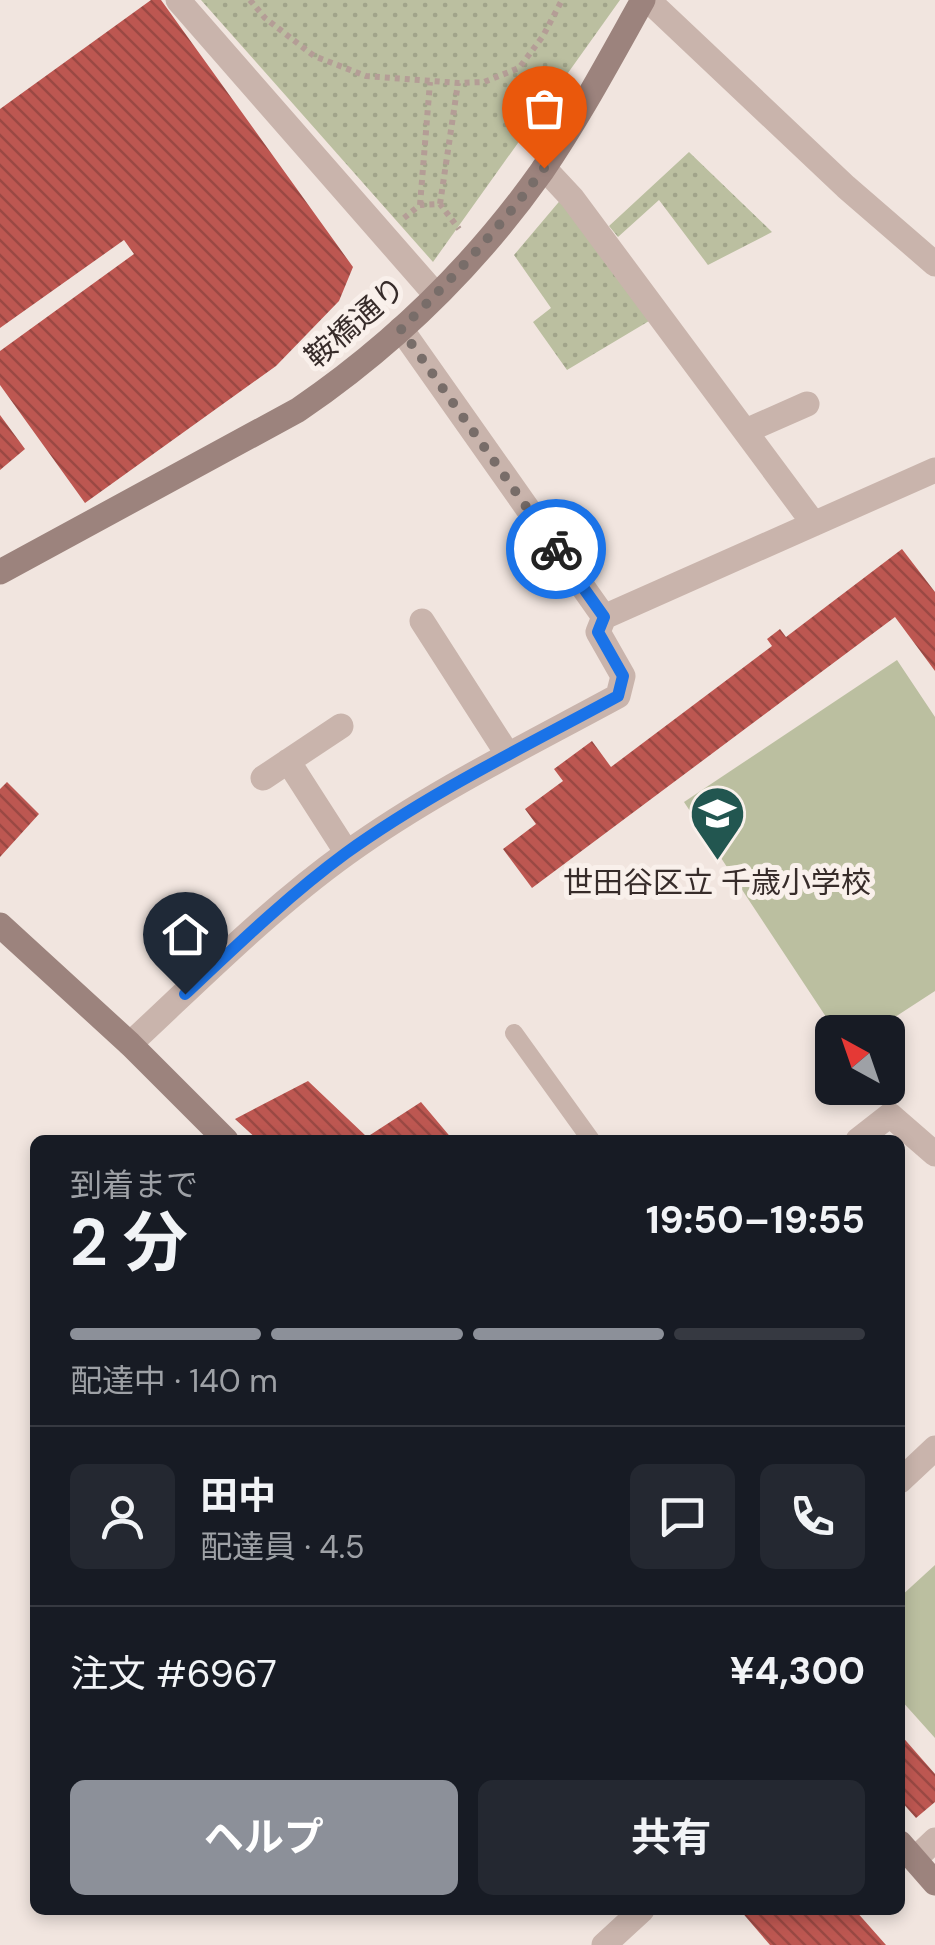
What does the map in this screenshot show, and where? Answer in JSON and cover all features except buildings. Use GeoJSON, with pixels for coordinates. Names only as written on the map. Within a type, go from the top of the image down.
{"type":"FeatureCollection","features":[{"type":"Feature","properties":{"kind":"street"},"geometry":{"type":"LineString","coordinates":[[178,0],[436,295]]}},
{"type":"Feature","properties":{"kind":"street"},"geometry":{"type":"LineString","coordinates":[[645,0],[935,264]]}},
{"type":"Feature","properties":{"kind":"street","name":"鞍橋通り"},"geometry":{"type":"LineString","coordinates":[[0,572],[298,410],[337,384],[401,329],[477,253],[544,168],[645,0]]}},
{"type":"Feature","properties":{"kind":"street"},"geometry":{"type":"LineString","coordinates":[[544,168],[572,198],[814,524]]}},
{"type":"Feature","properties":{"kind":"street"},"geometry":{"type":"LineString","coordinates":[[401,329],[604,617]]}},
{"type":"Feature","properties":{"kind":"street"},"geometry":{"type":"LineString","coordinates":[[746,431],[806,404]]}},
{"type":"Feature","properties":{"kind":"street"},"geometry":{"type":"LineString","coordinates":[[130,1044],[267,917],[347,853],[450,787],[618,696],[623,676],[598,632],[604,617],[935,470]]}},
{"type":"Feature","properties":{"kind":"street"},"geometry":{"type":"LineString","coordinates":[[422,621],[508,755]]}},
{"type":"Feature","properties":{"kind":"street"},"geometry":{"type":"LineString","coordinates":[[263,778],[342,726]]}},
{"type":"Feature","properties":{"kind":"street"},"geometry":{"type":"LineString","coordinates":[[288,761],[347,853]]}},
{"type":"Feature","properties":{"kind":"street"},"geometry":{"type":"LineString","coordinates":[[0,925],[130,1044],[221,1135]]}},
{"type":"Feature","properties":{"kind":"street"},"geometry":{"type":"LineString","coordinates":[[865,1135],[890,1116],[935,1154]]}},
{"type":"Feature","properties":{"kind":"street"},"geometry":{"type":"LineString","coordinates":[[905,1476],[935,1448]]}},
{"type":"Feature","properties":{"kind":"street"},"geometry":{"type":"LineString","coordinates":[[935,1840],[907,1851],[935,1882]]}},
{"type":"Feature","properties":{"kind":"street"},"geometry":{"type":"LineString","coordinates":[[604,1945],[637,1915]]}},
{"type":"Feature","properties":{"kind":"lane"},"geometry":{"type":"LineString","coordinates":[[514,1033],[586,1135]]}},
{"type":"Feature","properties":{"kind":"path"},"geometry":{"type":"LineString","coordinates":[[250,0],[265,18],[314,56],[366,76],[458,83],[484,82],[519,68],[543,36],[562,0]]}},
{"type":"Feature","properties":{"kind":"path"},"geometry":{"type":"LineString","coordinates":[[420,205],[430,82]]}},
{"type":"Feature","properties":{"kind":"path"},"geometry":{"type":"LineString","coordinates":[[458,83],[440,204],[477,253]]}},
{"type":"Feature","properties":{"kind":"path"},"geometry":{"type":"LineString","coordinates":[[383,234],[420,205],[440,204]]}},
{"type":"Feature","properties":{"kind":"green space"},"geometry":{"type":"Polygon","coordinates":[[[201,0],[620,0],[433,262],[201,0]]]}},
{"type":"Feature","properties":{"kind":"green space"},"geometry":{"type":"Polygon","coordinates":[[[689,152],[772,232],[708,265],[659,200],[618,237],[609,226],[689,152]]]}},
{"type":"Feature","properties":{"kind":"green space"},"geometry":{"type":"Polygon","coordinates":[[[563,197],[654,318],[567,370],[533,322],[551,308],[514,255],[563,197]]]}},
{"type":"Feature","properties":{"kind":"green space"},"geometry":{"type":"Polygon","coordinates":[[[897,660],[935,717],[935,991],[898,1015],[825,1015],[684,802],[897,660]]]}},
{"type":"Feature","properties":{"kind":"green space"},"geometry":{"type":"Polygon","coordinates":[[[935,1565],[935,1738],[905,1705],[905,1592],[935,1565]]]}},
{"type":"Feature","properties":{"kind":"way so far"},"geometry":{"type":"LineString","coordinates":[[544,168],[477,253],[401,329],[556,549]]}},
{"type":"Feature","properties":{"kind":"place","name":"世田谷区立 千歳小学校"},"geometry":{"type":"Point","coordinates":[717,863]}},
{"type":"Feature","properties":{"kind":"route"},"geometry":{"type":"LineString","coordinates":[[185,994],[267,917],[347,853],[450,787],[618,696],[623,676],[598,632],[604,617],[556,549]]}}]}
